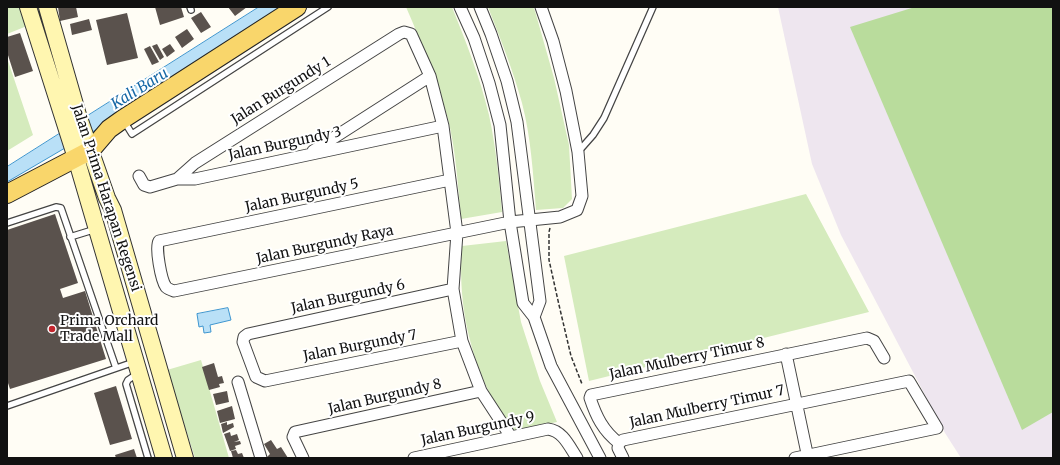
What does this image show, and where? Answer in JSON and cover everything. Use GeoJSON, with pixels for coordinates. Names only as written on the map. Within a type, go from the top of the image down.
{"type":"FeatureCollection","features":[{"type":"Feature","properties":{"kind":"main road"},"geometry":{"type":"LineString","coordinates":[[7,194],[81,148],[123,119],[297,7]]}},
{"type":"Feature","properties":{"kind":"street","name":"Jalan Prima Harapan Regensi"},"geometry":{"type":"LineString","coordinates":[[28,7],[63,118],[81,148],[110,204],[137,290],[186,458]]}},
{"type":"Feature","properties":{"kind":"street","name":"Jalan Prima Harapan Regensi"},"geometry":{"type":"LineString","coordinates":[[47,7],[78,114],[89,204],[164,458]]}},
{"type":"Feature","properties":{"kind":"street"},"geometry":{"type":"LineString","coordinates":[[460,7],[474,38],[487,76],[500,125],[510,222],[523,303],[534,317],[551,366],[600,458]]}},
{"type":"Feature","properties":{"kind":"street"},"geometry":{"type":"LineString","coordinates":[[480,7],[492,34],[509,88],[516,122],[540,301],[534,317]]}},
{"type":"Feature","properties":{"kind":"street"},"geometry":{"type":"LineString","coordinates":[[541,7],[566,91],[578,152],[582,196],[581,204],[577,210],[560,217]]}},
{"type":"Feature","properties":{"kind":"street","name":"Jalan Burgundy 1"},"geometry":{"type":"LineString","coordinates":[[177,179],[195,163],[404,32],[411,34],[414,37],[430,76]]}},
{"type":"Feature","properties":{"kind":"street"},"geometry":{"type":"LineString","coordinates":[[306,155],[430,76],[443,126],[457,234],[453,289],[462,341],[481,391],[511,437]]}},
{"type":"Feature","properties":{"kind":"street","name":"Jalan Burgundy 3"},"geometry":{"type":"LineString","coordinates":[[139,176],[147,187],[177,179],[195,179],[443,126]]}},
{"type":"Feature","properties":{"kind":"street","name":"Jalan Burgundy 5"},"geometry":{"type":"LineString","coordinates":[[174,291],[167,288],[163,281],[156,247],[159,241],[450,180]]}},
{"type":"Feature","properties":{"kind":"street"},"geometry":{"type":"LineString","coordinates":[[89,204],[95,197],[110,204],[111,216],[108,219],[95,224]]}},
{"type":"Feature","properties":{"kind":"street","name":"Jalan Burgundy Raya"},"geometry":{"type":"LineString","coordinates":[[174,291],[510,222],[560,217]]}},
{"type":"Feature","properties":{"kind":"street","name":"Jalan Burgundy 6"},"geometry":{"type":"LineString","coordinates":[[265,381],[256,377],[243,342],[244,337],[248,334],[453,289]]}},
{"type":"Feature","properties":{"kind":"street"},"geometry":{"type":"LineString","coordinates":[[116,295],[137,290]]}},
{"type":"Feature","properties":{"kind":"street","name":"Jalan Mulberry Timur 8"},"geometry":{"type":"LineString","coordinates":[[621,441],[606,431],[595,412],[590,398],[594,394],[867,338],[874,341],[884,358]]}},
{"type":"Feature","properties":{"kind":"street","name":"Jalan Burgundy 7"},"geometry":{"type":"LineString","coordinates":[[265,381],[462,341]]}},
{"type":"Feature","properties":{"kind":"street"},"geometry":{"type":"LineString","coordinates":[[786,354],[808,457],[795,458]]}},
{"type":"Feature","properties":{"kind":"street"},"geometry":{"type":"LineString","coordinates":[[238,382],[261,455]]}},
{"type":"Feature","properties":{"kind":"street","name":"Jalan Mulberry Timur 7"},"geometry":{"type":"LineString","coordinates":[[621,441],[909,382],[937,428],[808,457]]}},
{"type":"Feature","properties":{"kind":"street","name":"Jalan Burgundy 8"},"geometry":{"type":"LineString","coordinates":[[303,458],[293,437],[295,432],[481,391]]}},
{"type":"Feature","properties":{"kind":"street"},"geometry":{"type":"LineString","coordinates":[[146,398],[166,393]]}},
{"type":"Feature","properties":{"kind":"street","name":"Jalan Burgundy 9"},"geometry":{"type":"LineString","coordinates":[[414,458],[548,429],[554,430],[560,434],[576,458]]}},
{"type":"Feature","properties":{"kind":"street"},"geometry":{"type":"LineString","coordinates":[[621,441],[618,448],[624,458]]}},
{"type":"Feature","properties":{"kind":"lane"},"geometry":{"type":"LineString","coordinates":[[123,119],[132,134],[328,7]]}},
{"type":"Feature","properties":{"kind":"lane"},"geometry":{"type":"LineString","coordinates":[[578,152],[593,135],[604,118],[653,7]]}},
{"type":"Feature","properties":{"kind":"lane"},"geometry":{"type":"LineString","coordinates":[[7,222],[56,207],[60,208],[116,368]]}},
{"type":"Feature","properties":{"kind":"lane"},"geometry":{"type":"LineString","coordinates":[[70,237],[95,224]]}},
{"type":"Feature","properties":{"kind":"lane"},"geometry":{"type":"LineString","coordinates":[[7,406],[116,368],[138,367]]}},
{"type":"Feature","properties":{"kind":"lane"},"geometry":{"type":"LineString","coordinates":[[138,367],[126,384],[148,458]]}},
{"type":"Feature","properties":{"kind":"path"},"geometry":{"type":"LineString","coordinates":[[560,217],[553,224],[549,232],[550,260],[571,356],[582,384]]}},
{"type":"Feature","properties":{"kind":"shaded area"},"geometry":{"type":"Polygon","coordinates":[[[778,7],[1053,7],[1053,458],[961,458],[945,433],[841,235],[812,164],[778,7]]]}},
{"type":"Feature","properties":{"kind":"green space"},"geometry":{"type":"Polygon","coordinates":[[[7,7],[22,7],[27,26],[7,34],[7,7]]]}},
{"type":"Feature","properties":{"kind":"green space"},"geometry":{"type":"Polygon","coordinates":[[[406,7],[452,7],[477,73],[489,115],[502,212],[461,219],[455,156],[448,119],[429,62],[406,7]]]}},
{"type":"Feature","properties":{"kind":"green space"},"geometry":{"type":"Polygon","coordinates":[[[488,7],[533,7],[535,11],[554,78],[569,145],[572,199],[563,208],[536,210],[528,129],[522,103],[488,7]]]}},
{"type":"Feature","properties":{"kind":"green space"},"geometry":{"type":"Polygon","coordinates":[[[915,7],[1053,7],[1053,412],[1022,430],[850,27],[915,7]]]}},
{"type":"Feature","properties":{"kind":"green space"},"geometry":{"type":"Polygon","coordinates":[[[7,58],[33,135],[7,151],[7,58]]]}},
{"type":"Feature","properties":{"kind":"green space"},"geometry":{"type":"Polygon","coordinates":[[[806,194],[869,312],[589,381],[564,256],[806,194]]]}},
{"type":"Feature","properties":{"kind":"green space"},"geometry":{"type":"Polygon","coordinates":[[[506,241],[521,322],[540,381],[557,422],[515,431],[494,402],[481,375],[466,321],[461,284],[462,246],[506,241]]]}},
{"type":"Feature","properties":{"kind":"green space"},"geometry":{"type":"Polygon","coordinates":[[[201,360],[229,458],[195,458],[167,370],[201,360]]]}},
{"type":"Feature","properties":{"kind":"water","name":"Kali Baru"},"geometry":{"type":"Polygon","coordinates":[[[259,7],[283,7],[94,131],[7,182],[7,167],[259,7]]]}},
{"type":"Feature","properties":{"kind":"water"},"geometry":{"type":"Polygon","coordinates":[[[228,308],[231,320],[210,325],[211,332],[204,333],[203,326],[199,327],[197,314],[228,308]]]}},
{"type":"Feature","properties":{"kind":"building"},"geometry":{"type":"Polygon","coordinates":[[[58,7],[76,7],[78,17],[60,21],[58,7]]]}},
{"type":"Feature","properties":{"kind":"building"},"geometry":{"type":"Polygon","coordinates":[[[155,7],[181,7],[184,17],[160,25],[155,7]]]}},
{"type":"Feature","properties":{"kind":"building"},"geometry":{"type":"Polygon","coordinates":[[[228,7],[247,7],[235,16],[228,7]]]}},
{"type":"Feature","properties":{"kind":"building"},"geometry":{"type":"Polygon","coordinates":[[[201,12],[211,27],[201,33],[191,18],[201,12]]]}},
{"type":"Feature","properties":{"kind":"building"},"geometry":{"type":"Polygon","coordinates":[[[127,13],[138,58],[107,65],[96,20],[127,13]]]}},
{"type":"Feature","properties":{"kind":"building"},"geometry":{"type":"Polygon","coordinates":[[[89,19],[92,30],[72,35],[70,24],[89,19]]]}},
{"type":"Feature","properties":{"kind":"building"},"geometry":{"type":"Polygon","coordinates":[[[187,29],[194,39],[182,48],[175,37],[187,29]]]}},
{"type":"Feature","properties":{"kind":"building"},"geometry":{"type":"Polygon","coordinates":[[[20,33],[33,71],[15,77],[7,52],[7,37],[20,33]]]}},
{"type":"Feature","properties":{"kind":"building"},"geometry":{"type":"Polygon","coordinates":[[[157,44],[164,57],[160,60],[152,46],[157,44]]]}},
{"type":"Feature","properties":{"kind":"building"},"geometry":{"type":"Polygon","coordinates":[[[170,44],[175,51],[167,57],[162,49],[170,44]]]}},
{"type":"Feature","properties":{"kind":"building"},"geometry":{"type":"Polygon","coordinates":[[[150,46],[159,62],[152,65],[144,49],[150,46]]]}},
{"type":"Feature","properties":{"kind":"building","name":"Prima Orchard Trade Mall"},"geometry":{"type":"Polygon","coordinates":[[[55,214],[78,283],[60,289],[63,298],[85,291],[106,359],[10,389],[7,380],[7,230],[55,214]]]}},
{"type":"Feature","properties":{"kind":"building"},"geometry":{"type":"Polygon","coordinates":[[[214,363],[218,377],[222,376],[224,383],[219,384],[220,387],[209,390],[202,367],[214,363]]]}},
{"type":"Feature","properties":{"kind":"building"},"geometry":{"type":"Polygon","coordinates":[[[116,386],[132,439],[110,445],[94,393],[116,386]]]}},
{"type":"Feature","properties":{"kind":"building"},"geometry":{"type":"Polygon","coordinates":[[[227,391],[229,402],[216,405],[213,394],[227,391]]]}},
{"type":"Feature","properties":{"kind":"building"},"geometry":{"type":"Polygon","coordinates":[[[232,406],[235,419],[220,423],[217,411],[232,406]]]}},
{"type":"Feature","properties":{"kind":"building"},"geometry":{"type":"Polygon","coordinates":[[[227,422],[227,425],[233,423],[234,427],[223,433],[221,424],[227,422]]]}},
{"type":"Feature","properties":{"kind":"building"},"geometry":{"type":"Polygon","coordinates":[[[230,432],[231,436],[237,434],[239,440],[234,442],[240,441],[241,444],[235,446],[236,449],[230,451],[224,434],[230,432]]]}},
{"type":"Feature","properties":{"kind":"building"},"geometry":{"type":"Polygon","coordinates":[[[271,440],[277,449],[281,447],[288,458],[266,458],[270,454],[264,444],[271,440]]]}},
{"type":"Feature","properties":{"kind":"building"},"geometry":{"type":"Polygon","coordinates":[[[134,449],[137,458],[116,458],[115,455],[134,449]]]}},
{"type":"Feature","properties":{"kind":"building"},"geometry":{"type":"Polygon","coordinates":[[[236,450],[238,454],[242,453],[244,458],[233,458],[231,451],[236,450]]]}},
{"type":"Feature","properties":{"kind":"place","name":"Prima Orchard Trade Mall"},"geometry":{"type":"Point","coordinates":[52,329]}}]}
